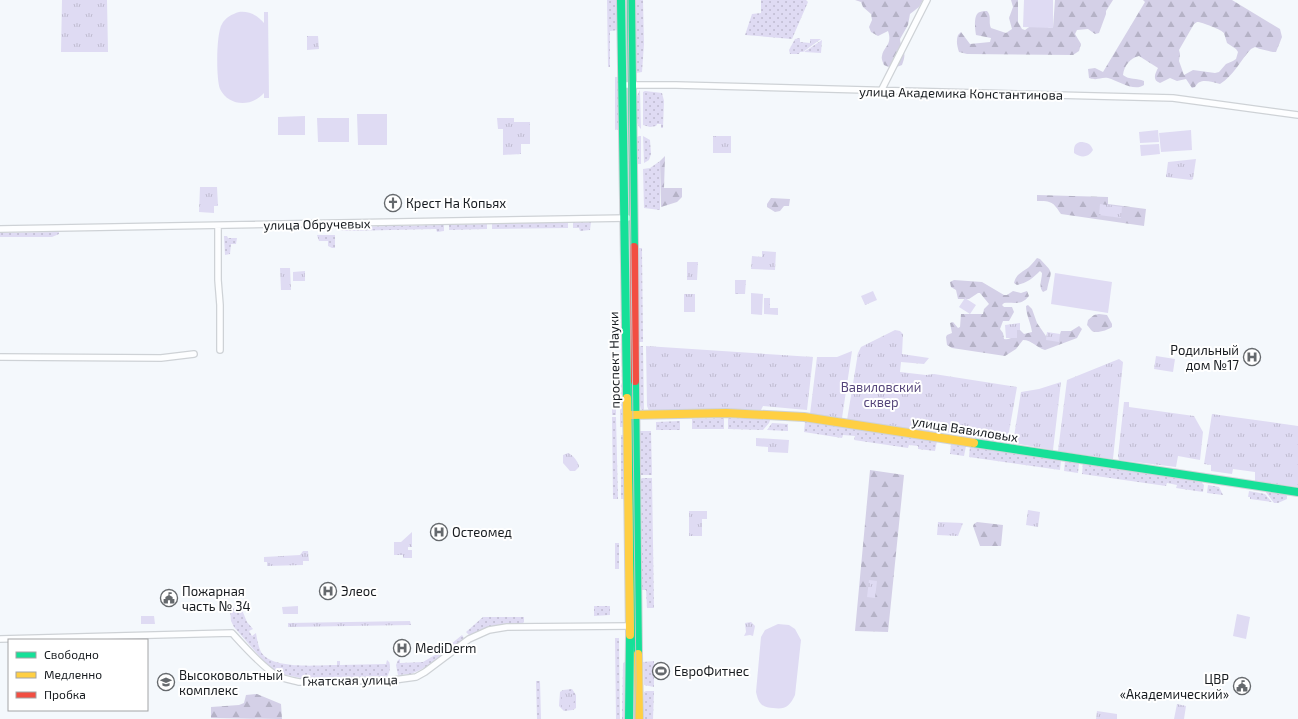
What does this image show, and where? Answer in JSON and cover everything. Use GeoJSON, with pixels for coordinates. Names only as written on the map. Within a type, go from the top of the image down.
{"type":"FeatureCollection","features":[{"type":"Feature","properties":{"kind":"main road","name":"проспект Науки"},"geometry":{"type":"LineString","coordinates":[[621,0],[630,626],[629,719]]}},
{"type":"Feature","properties":{"kind":"main road","name":"проспект Науки"},"geometry":{"type":"LineString","coordinates":[[631,0],[638,719]]}},
{"type":"Feature","properties":{"kind":"main road","name":"улица Вавиловых"},"geometry":{"type":"LineString","coordinates":[[626,415],[726,413],[804,417],[1298,492]]}},
{"type":"Feature","properties":{"kind":"street"},"geometry":{"type":"LineString","coordinates":[[881,91],[928,0]]}},
{"type":"Feature","properties":{"kind":"street","name":"улица Академика Константинова"},"geometry":{"type":"LineString","coordinates":[[622,85],[690,85],[1181,98],[1298,115]]}},
{"type":"Feature","properties":{"kind":"street","name":"улица Обручевых"},"geometry":{"type":"LineString","coordinates":[[0,230],[633,218]]}},
{"type":"Feature","properties":{"kind":"street"},"geometry":{"type":"LineString","coordinates":[[218,226],[220,350]]}},
{"type":"Feature","properties":{"kind":"street"},"geometry":{"type":"LineString","coordinates":[[0,357],[161,358],[194,354]]}},
{"type":"Feature","properties":{"kind":"street","name":"Гжатская улица"},"geometry":{"type":"LineString","coordinates":[[0,639],[232,633],[268,670],[276,675],[299,682],[314,682],[394,680],[416,677],[469,639],[492,629],[507,627],[630,626]]}},
{"type":"Feature","properties":{"kind":"green space"},"geometry":{"type":"Polygon","coordinates":[[[62,0],[107,0],[108,52],[61,52],[62,0]]]}},
{"type":"Feature","properties":{"kind":"green space"},"geometry":{"type":"Polygon","coordinates":[[[607,0],[618,0],[618,30],[610,31],[610,67],[608,67],[607,0]]]}},
{"type":"Feature","properties":{"kind":"green space"},"geometry":{"type":"Polygon","coordinates":[[[634,0],[643,0],[644,44],[642,72],[636,73],[634,0]]]}},
{"type":"Feature","properties":{"kind":"green space"},"geometry":{"type":"Polygon","coordinates":[[[761,0],[806,0],[808,2],[792,39],[745,35],[752,14],[761,13],[761,0]]]}},
{"type":"Feature","properties":{"kind":"green space"},"geometry":{"type":"Polygon","coordinates":[[[855,0],[923,0],[919,7],[910,14],[908,25],[900,39],[904,53],[902,65],[897,67],[888,67],[884,65],[882,57],[889,43],[888,31],[878,36],[871,32],[869,27],[872,20],[871,14],[863,7],[861,2],[855,0]]]}},
{"type":"Feature","properties":{"kind":"green space"},"geometry":{"type":"Polygon","coordinates":[[[1011,0],[1018,0],[1018,22],[1022,29],[1025,30],[1032,25],[1043,24],[1049,28],[1053,28],[1055,0],[1113,0],[1106,11],[1099,33],[1095,34],[1088,29],[1077,30],[1075,34],[1081,44],[1079,51],[1073,55],[967,54],[959,52],[957,39],[961,32],[970,44],[990,42],[991,38],[976,35],[975,19],[980,12],[987,11],[990,17],[991,28],[1006,33],[1012,29],[1009,18],[1013,7],[1011,0]]]}},
{"type":"Feature","properties":{"kind":"green space"},"geometry":{"type":"Polygon","coordinates":[[[1024,0],[1053,0],[1053,28],[1023,27],[1024,0]]]}},
{"type":"Feature","properties":{"kind":"green space"},"geometry":{"type":"Polygon","coordinates":[[[1143,0],[1232,0],[1280,29],[1282,37],[1276,52],[1255,47],[1251,49],[1233,72],[1220,84],[1203,81],[1192,88],[1186,79],[1177,81],[1170,78],[1160,83],[1157,82],[1155,75],[1158,68],[1139,56],[1128,63],[1123,75],[1128,78],[1144,81],[1144,85],[1140,87],[1131,87],[1108,78],[1089,78],[1088,69],[1095,68],[1103,72],[1145,2],[1143,0]],[[1200,22],[1194,24],[1179,50],[1179,61],[1184,75],[1193,70],[1215,73],[1219,72],[1226,64],[1236,59],[1238,52],[1227,43],[1224,33],[1216,28],[1200,22]]]}},
{"type":"Feature","properties":{"kind":"green space"},"geometry":{"type":"Polygon","coordinates":[[[239,12],[253,14],[264,23],[264,12],[268,12],[269,98],[264,98],[264,93],[259,98],[247,103],[235,102],[224,95],[220,89],[218,76],[217,56],[220,29],[223,22],[227,18],[239,12]]]}},
{"type":"Feature","properties":{"kind":"green space"},"geometry":{"type":"Polygon","coordinates":[[[307,36],[318,36],[319,49],[307,50],[307,36]]]}},
{"type":"Feature","properties":{"kind":"green space"},"geometry":{"type":"Polygon","coordinates":[[[800,38],[800,42],[810,43],[810,39],[821,39],[799,54],[790,54],[789,50],[795,39],[800,38]]]}},
{"type":"Feature","properties":{"kind":"green space"},"geometry":{"type":"Polygon","coordinates":[[[822,40],[821,53],[804,52],[822,40]]]}},
{"type":"Feature","properties":{"kind":"green space"},"geometry":{"type":"Polygon","coordinates":[[[615,77],[619,77],[620,129],[615,130],[615,77]]]}},
{"type":"Feature","properties":{"kind":"green space"},"geometry":{"type":"Polygon","coordinates":[[[640,90],[641,129],[638,125],[635,110],[636,99],[640,90]]]}},
{"type":"Feature","properties":{"kind":"green space"},"geometry":{"type":"Polygon","coordinates":[[[643,92],[662,93],[664,101],[663,128],[661,128],[661,124],[650,127],[643,125],[643,92]]]}},
{"type":"Feature","properties":{"kind":"green space"},"geometry":{"type":"Polygon","coordinates":[[[357,114],[387,114],[387,145],[358,145],[357,114]]]}},
{"type":"Feature","properties":{"kind":"green space"},"geometry":{"type":"Polygon","coordinates":[[[305,116],[305,135],[278,135],[278,117],[305,116]]]}},
{"type":"Feature","properties":{"kind":"green space"},"geometry":{"type":"Polygon","coordinates":[[[317,118],[349,118],[349,142],[318,142],[317,118]]]}},
{"type":"Feature","properties":{"kind":"green space"},"geometry":{"type":"Polygon","coordinates":[[[497,118],[514,118],[514,122],[530,122],[530,144],[521,144],[521,154],[503,155],[503,129],[498,129],[497,118]]]}},
{"type":"Feature","properties":{"kind":"green space"},"geometry":{"type":"Polygon","coordinates":[[[1158,130],[1159,142],[1140,143],[1139,132],[1158,130]]]}},
{"type":"Feature","properties":{"kind":"green space"},"geometry":{"type":"Polygon","coordinates":[[[1191,130],[1192,150],[1161,152],[1159,133],[1191,130]]]}},
{"type":"Feature","properties":{"kind":"green space"},"geometry":{"type":"Polygon","coordinates":[[[641,136],[641,164],[637,164],[636,138],[641,136]]]}},
{"type":"Feature","properties":{"kind":"green space"},"geometry":{"type":"Polygon","coordinates":[[[643,136],[650,140],[651,154],[649,160],[644,163],[643,136]]]}},
{"type":"Feature","properties":{"kind":"green space"},"geometry":{"type":"Polygon","coordinates":[[[713,136],[731,136],[731,153],[713,153],[713,136]]]}},
{"type":"Feature","properties":{"kind":"green space"},"geometry":{"type":"Polygon","coordinates":[[[1080,142],[1087,143],[1091,146],[1093,150],[1089,155],[1079,156],[1074,153],[1075,146],[1080,142]]]}},
{"type":"Feature","properties":{"kind":"green space"},"geometry":{"type":"Polygon","coordinates":[[[1159,144],[1160,154],[1141,156],[1140,145],[1159,144]]]}},
{"type":"Feature","properties":{"kind":"green space"},"geometry":{"type":"Polygon","coordinates":[[[665,156],[664,188],[682,188],[682,197],[677,202],[661,207],[660,161],[665,156]]]}},
{"type":"Feature","properties":{"kind":"green space"},"geometry":{"type":"Polygon","coordinates":[[[1196,159],[1193,179],[1166,177],[1168,162],[1196,159]]]}},
{"type":"Feature","properties":{"kind":"green space"},"geometry":{"type":"Polygon","coordinates":[[[660,161],[660,210],[644,208],[643,169],[650,168],[660,161]]]}},
{"type":"Feature","properties":{"kind":"green space"},"geometry":{"type":"Polygon","coordinates":[[[200,187],[217,187],[218,206],[214,206],[214,213],[199,212],[200,187]]]}},
{"type":"Feature","properties":{"kind":"green space"},"geometry":{"type":"Polygon","coordinates":[[[1037,195],[1108,197],[1108,204],[1146,209],[1144,226],[1061,214],[1052,203],[1037,201],[1037,195]]]}},
{"type":"Feature","properties":{"kind":"green space"},"geometry":{"type":"Polygon","coordinates":[[[771,198],[790,199],[789,206],[784,206],[780,211],[775,212],[767,207],[767,204],[771,198]]]}},
{"type":"Feature","properties":{"kind":"green space"},"geometry":{"type":"Polygon","coordinates":[[[1100,204],[1122,207],[1121,218],[1099,215],[1100,204]]]}},
{"type":"Feature","properties":{"kind":"green space"},"geometry":{"type":"Polygon","coordinates":[[[568,222],[568,228],[492,229],[492,224],[568,222]]]}},
{"type":"Feature","properties":{"kind":"green space"},"geometry":{"type":"Polygon","coordinates":[[[573,222],[591,222],[590,230],[580,231],[579,228],[573,228],[573,222]]]}},
{"type":"Feature","properties":{"kind":"green space"},"geometry":{"type":"Polygon","coordinates":[[[487,224],[487,229],[449,230],[449,225],[487,224]]]}},
{"type":"Feature","properties":{"kind":"green space"},"geometry":{"type":"Polygon","coordinates":[[[444,225],[444,231],[437,232],[436,229],[341,230],[345,227],[444,225]]]}},
{"type":"Feature","properties":{"kind":"green space"},"geometry":{"type":"Polygon","coordinates":[[[59,232],[59,234],[52,237],[0,237],[0,233],[59,232]]]}},
{"type":"Feature","properties":{"kind":"green space"},"geometry":{"type":"Polygon","coordinates":[[[317,235],[335,235],[335,248],[328,246],[328,241],[319,241],[317,235]]]}},
{"type":"Feature","properties":{"kind":"green space"},"geometry":{"type":"Polygon","coordinates":[[[224,236],[227,236],[228,238],[237,238],[236,244],[231,244],[230,254],[225,255],[224,236]]]}},
{"type":"Feature","properties":{"kind":"green space"},"geometry":{"type":"Polygon","coordinates":[[[638,248],[642,248],[643,342],[639,342],[638,248]]]}},
{"type":"Feature","properties":{"kind":"green space"},"geometry":{"type":"Polygon","coordinates":[[[762,251],[776,252],[775,270],[751,269],[752,256],[762,257],[762,251]]]}},
{"type":"Feature","properties":{"kind":"green space"},"geometry":{"type":"Polygon","coordinates":[[[1037,258],[1045,264],[1051,273],[1047,290],[1043,292],[1040,285],[1042,273],[1040,271],[1024,283],[1017,285],[1014,283],[1016,277],[1030,266],[1037,258]]]}},
{"type":"Feature","properties":{"kind":"green space"},"geometry":{"type":"Polygon","coordinates":[[[687,262],[698,262],[697,280],[687,280],[687,262]]]}},
{"type":"Feature","properties":{"kind":"green space"},"geometry":{"type":"Polygon","coordinates":[[[280,268],[290,268],[291,290],[281,290],[280,268]]]}},
{"type":"Feature","properties":{"kind":"green space"},"geometry":{"type":"Polygon","coordinates":[[[305,271],[305,281],[293,281],[293,272],[305,271]]]}},
{"type":"Feature","properties":{"kind":"green space"},"geometry":{"type":"Polygon","coordinates":[[[1055,273],[1112,282],[1108,313],[1051,304],[1055,273]]]}},
{"type":"Feature","properties":{"kind":"green space"},"geometry":{"type":"Polygon","coordinates":[[[735,280],[746,280],[745,294],[735,294],[735,280]]]}},
{"type":"Feature","properties":{"kind":"green space"},"geometry":{"type":"Polygon","coordinates":[[[954,280],[982,282],[1004,295],[1007,295],[1013,291],[1021,293],[1027,291],[1029,296],[1023,301],[1017,303],[1004,303],[1002,305],[1004,307],[1012,307],[1014,312],[1009,321],[1003,321],[1000,329],[1003,333],[1004,339],[1012,338],[1017,330],[1020,330],[1024,334],[1032,332],[1026,309],[1026,306],[1028,305],[1032,309],[1037,323],[1048,339],[1060,334],[1061,331],[1071,331],[1079,326],[1082,329],[1077,338],[1045,350],[1029,341],[1023,340],[1016,349],[1005,356],[952,348],[947,345],[946,337],[952,333],[950,323],[953,322],[958,328],[960,327],[961,314],[983,314],[984,309],[989,304],[980,293],[969,299],[958,299],[956,290],[951,287],[950,282],[954,280]]]}},
{"type":"Feature","properties":{"kind":"green space"},"geometry":{"type":"Polygon","coordinates":[[[873,291],[877,300],[865,305],[861,296],[873,291]]]}},
{"type":"Feature","properties":{"kind":"green space"},"geometry":{"type":"Polygon","coordinates":[[[751,293],[763,294],[762,315],[751,314],[751,293]]]}},
{"type":"Feature","properties":{"kind":"green space"},"geometry":{"type":"Polygon","coordinates":[[[684,294],[695,294],[695,312],[684,312],[684,294]]]}},
{"type":"Feature","properties":{"kind":"green space"},"geometry":{"type":"Polygon","coordinates":[[[764,298],[770,298],[770,308],[778,308],[778,315],[764,314],[764,298]]]}},
{"type":"Feature","properties":{"kind":"green space"},"geometry":{"type":"Polygon","coordinates":[[[965,298],[976,305],[970,314],[959,307],[965,298]]]}},
{"type":"Feature","properties":{"kind":"green space"},"geometry":{"type":"Polygon","coordinates":[[[1094,315],[1107,315],[1112,327],[1094,332],[1087,325],[1088,320],[1094,315]]]}},
{"type":"Feature","properties":{"kind":"green space"},"geometry":{"type":"Polygon","coordinates":[[[1020,323],[1020,330],[1017,330],[1017,338],[1006,338],[1005,325],[1020,323]]]}},
{"type":"Feature","properties":{"kind":"green space","name":"Вавиловский сквер"},"geometry":{"type":"Polygon","coordinates":[[[895,330],[900,331],[903,334],[902,354],[929,358],[924,364],[901,362],[900,372],[926,375],[934,374],[1017,387],[1007,443],[961,436],[961,434],[938,431],[938,433],[847,420],[858,353],[861,347],[895,330]]]}},
{"type":"Feature","properties":{"kind":"green space"},"geometry":{"type":"Polygon","coordinates":[[[1047,332],[1060,334],[1059,342],[1046,340],[1047,332]]]}},
{"type":"Feature","properties":{"kind":"green space"},"geometry":{"type":"Polygon","coordinates":[[[639,346],[643,346],[644,411],[641,409],[640,405],[639,346]]]}},
{"type":"Feature","properties":{"kind":"green space","name":"Вавиловский сквер"},"geometry":{"type":"Polygon","coordinates":[[[646,346],[813,357],[807,410],[763,406],[761,410],[725,409],[649,411],[647,406],[646,346]]]}},
{"type":"Feature","properties":{"kind":"green space","name":"Вавиловский сквер"},"geometry":{"type":"Polygon","coordinates":[[[852,351],[842,418],[810,414],[817,357],[837,357],[852,351]]]}},
{"type":"Feature","properties":{"kind":"green space"},"geometry":{"type":"Polygon","coordinates":[[[1156,356],[1175,359],[1173,372],[1154,369],[1156,356]]]}},
{"type":"Feature","properties":{"kind":"green space"},"geometry":{"type":"Polygon","coordinates":[[[1119,359],[1123,362],[1113,459],[1058,451],[1067,380],[1119,359]]]}},
{"type":"Feature","properties":{"kind":"green space"},"geometry":{"type":"Polygon","coordinates":[[[1061,382],[1053,450],[1013,443],[1021,392],[1039,389],[1061,382]]]}},
{"type":"Feature","properties":{"kind":"green space"},"geometry":{"type":"Polygon","coordinates":[[[620,383],[622,383],[623,427],[620,427],[620,383]]]}},
{"type":"Feature","properties":{"kind":"green space"},"geometry":{"type":"Polygon","coordinates":[[[612,385],[616,385],[616,415],[612,415],[612,385]]]}},
{"type":"Feature","properties":{"kind":"green space"},"geometry":{"type":"Polygon","coordinates":[[[1124,402],[1129,402],[1129,407],[1194,416],[1203,432],[1200,460],[1178,456],[1176,467],[1119,460],[1118,456],[1124,402]]]}},
{"type":"Feature","properties":{"kind":"green space"},"geometry":{"type":"Polygon","coordinates":[[[1212,414],[1298,426],[1298,487],[1255,481],[1255,472],[1233,469],[1232,474],[1211,471],[1211,465],[1204,464],[1212,414]]]}},
{"type":"Feature","properties":{"kind":"green space"},"geometry":{"type":"Polygon","coordinates":[[[612,417],[616,417],[618,499],[613,499],[612,417]]]}},
{"type":"Feature","properties":{"kind":"green space"},"geometry":{"type":"Polygon","coordinates":[[[724,418],[724,429],[692,429],[692,419],[724,418]]]}},
{"type":"Feature","properties":{"kind":"green space"},"geometry":{"type":"Polygon","coordinates":[[[728,418],[770,420],[763,430],[728,429],[728,418]]]}},
{"type":"Feature","properties":{"kind":"green space"},"geometry":{"type":"Polygon","coordinates":[[[680,421],[680,430],[656,430],[656,422],[680,421]]]}},
{"type":"Feature","properties":{"kind":"green space"},"geometry":{"type":"Polygon","coordinates":[[[805,422],[937,441],[935,451],[918,449],[918,446],[909,445],[908,448],[854,440],[855,436],[843,435],[842,438],[804,432],[805,422]]]}},
{"type":"Feature","properties":{"kind":"green space"},"geometry":{"type":"Polygon","coordinates":[[[772,423],[788,424],[788,431],[767,430],[772,423]]]}},
{"type":"Feature","properties":{"kind":"green space"},"geometry":{"type":"Polygon","coordinates":[[[640,431],[651,431],[652,475],[641,475],[640,431]]]}},
{"type":"Feature","properties":{"kind":"green space"},"geometry":{"type":"Polygon","coordinates":[[[621,435],[623,435],[624,499],[621,499],[621,435]]]}},
{"type":"Feature","properties":{"kind":"green space"},"geometry":{"type":"Polygon","coordinates":[[[756,438],[789,440],[788,453],[768,452],[768,447],[756,446],[756,438]]]}},
{"type":"Feature","properties":{"kind":"green space"},"geometry":{"type":"Polygon","coordinates":[[[951,444],[966,446],[964,456],[950,454],[951,444]]]}},
{"type":"Feature","properties":{"kind":"green space"},"geometry":{"type":"Polygon","coordinates":[[[970,446],[1061,460],[1060,470],[969,457],[970,446]]]}},
{"type":"Feature","properties":{"kind":"green space"},"geometry":{"type":"Polygon","coordinates":[[[568,453],[575,458],[579,465],[575,471],[570,471],[563,463],[563,455],[568,453]]]}},
{"type":"Feature","properties":{"kind":"green space"},"geometry":{"type":"Polygon","coordinates":[[[1065,461],[1079,463],[1078,473],[1064,471],[1065,461]]]}},
{"type":"Feature","properties":{"kind":"green space"},"geometry":{"type":"Polygon","coordinates":[[[1083,463],[1200,481],[1204,485],[1203,492],[1176,488],[1177,485],[1167,483],[1166,486],[1082,474],[1083,463]]]}},
{"type":"Feature","properties":{"kind":"green space"},"geometry":{"type":"Polygon","coordinates":[[[870,470],[904,475],[888,632],[855,631],[870,470]]]}},
{"type":"Feature","properties":{"kind":"green space"},"geometry":{"type":"Polygon","coordinates":[[[642,478],[652,478],[654,608],[647,608],[646,590],[642,590],[642,478]]]}},
{"type":"Feature","properties":{"kind":"green space"},"geometry":{"type":"Polygon","coordinates":[[[1208,485],[1219,487],[1223,495],[1207,493],[1208,485]]]}},
{"type":"Feature","properties":{"kind":"green space"},"geometry":{"type":"Polygon","coordinates":[[[1249,491],[1265,494],[1272,502],[1250,499],[1250,497],[1248,497],[1249,491]]]}},
{"type":"Feature","properties":{"kind":"green space"},"geometry":{"type":"Polygon","coordinates":[[[1265,491],[1285,494],[1287,499],[1274,503],[1265,491]]]}},
{"type":"Feature","properties":{"kind":"green space"},"geometry":{"type":"Polygon","coordinates":[[[1028,510],[1040,512],[1038,527],[1026,525],[1028,510]]]}},
{"type":"Feature","properties":{"kind":"green space"},"geometry":{"type":"Polygon","coordinates":[[[689,511],[707,511],[707,519],[702,519],[702,536],[689,536],[689,511]]]}},
{"type":"Feature","properties":{"kind":"green space"},"geometry":{"type":"Polygon","coordinates":[[[938,522],[963,523],[958,536],[937,535],[938,522]]]}},
{"type":"Feature","properties":{"kind":"green space"},"geometry":{"type":"Polygon","coordinates":[[[977,522],[1003,525],[1001,546],[980,546],[973,526],[977,522]]]}},
{"type":"Feature","properties":{"kind":"green space"},"geometry":{"type":"Polygon","coordinates":[[[412,532],[412,547],[408,547],[408,550],[412,550],[412,558],[403,558],[403,555],[394,555],[394,542],[401,542],[412,532]]]}},
{"type":"Feature","properties":{"kind":"green space"},"geometry":{"type":"Polygon","coordinates":[[[615,543],[619,543],[619,569],[615,569],[615,543]]]}},
{"type":"Feature","properties":{"kind":"green space"},"geometry":{"type":"Polygon","coordinates":[[[303,551],[308,551],[309,561],[303,561],[303,565],[267,566],[267,562],[264,562],[264,557],[300,555],[303,551]]]}},
{"type":"Feature","properties":{"kind":"green space"},"geometry":{"type":"Polygon","coordinates":[[[869,580],[877,581],[875,598],[867,597],[869,580]]]}},
{"type":"Feature","properties":{"kind":"green space"},"geometry":{"type":"Polygon","coordinates":[[[298,606],[298,614],[283,614],[282,607],[298,606]]]}},
{"type":"Feature","properties":{"kind":"green space"},"geometry":{"type":"Polygon","coordinates":[[[594,606],[610,606],[610,615],[594,616],[594,606]]]}},
{"type":"Feature","properties":{"kind":"green space"},"geometry":{"type":"Polygon","coordinates":[[[230,609],[242,610],[247,622],[253,629],[249,631],[252,636],[256,633],[261,652],[267,658],[275,662],[319,666],[337,665],[337,661],[340,661],[340,665],[386,664],[387,660],[389,661],[390,665],[388,675],[387,677],[301,678],[279,673],[267,665],[234,627],[231,621],[230,609]]]}},
{"type":"Feature","properties":{"kind":"green space"},"geometry":{"type":"Polygon","coordinates":[[[1237,614],[1250,617],[1246,639],[1233,636],[1237,614]]]}},
{"type":"Feature","properties":{"kind":"green space"},"geometry":{"type":"Polygon","coordinates":[[[141,616],[154,616],[155,624],[141,624],[141,616]]]}},
{"type":"Feature","properties":{"kind":"green space"},"geometry":{"type":"Polygon","coordinates":[[[483,617],[524,617],[524,622],[522,624],[490,627],[469,635],[466,632],[483,617]]]}},
{"type":"Feature","properties":{"kind":"green space"},"geometry":{"type":"Polygon","coordinates":[[[410,621],[411,625],[288,627],[288,623],[410,621]]]}},
{"type":"Feature","properties":{"kind":"green space"},"geometry":{"type":"Polygon","coordinates":[[[751,622],[755,626],[753,636],[744,636],[746,632],[745,623],[751,622]]]}},
{"type":"Feature","properties":{"kind":"green space"},"geometry":{"type":"Polygon","coordinates":[[[778,624],[789,625],[795,629],[801,640],[795,695],[791,702],[784,708],[768,708],[760,703],[756,692],[761,637],[765,630],[778,624]]]}},
{"type":"Feature","properties":{"kind":"green space"},"geometry":{"type":"Polygon","coordinates":[[[462,635],[464,638],[428,666],[411,674],[398,675],[396,665],[398,660],[400,659],[400,663],[423,662],[445,649],[462,635]]]}},
{"type":"Feature","properties":{"kind":"green space"},"geometry":{"type":"Polygon","coordinates":[[[615,638],[619,638],[620,719],[616,719],[615,638]]]}},
{"type":"Feature","properties":{"kind":"green space"},"geometry":{"type":"Polygon","coordinates":[[[654,661],[654,687],[644,685],[643,662],[654,661]]]}},
{"type":"Feature","properties":{"kind":"green space"},"geometry":{"type":"Polygon","coordinates":[[[625,662],[624,719],[622,719],[623,663],[625,662]]]}},
{"type":"Feature","properties":{"kind":"green space"},"geometry":{"type":"Polygon","coordinates":[[[536,681],[540,681],[541,719],[537,719],[536,681]]]}},
{"type":"Feature","properties":{"kind":"green space"},"geometry":{"type":"Polygon","coordinates":[[[572,689],[576,695],[576,708],[573,710],[564,711],[559,706],[560,692],[563,690],[572,689]]]}},
{"type":"Feature","properties":{"kind":"green space"},"geometry":{"type":"Polygon","coordinates":[[[654,691],[653,719],[643,719],[644,692],[654,691]]]}},
{"type":"Feature","properties":{"kind":"green space"},"geometry":{"type":"Polygon","coordinates":[[[567,692],[572,694],[574,702],[573,708],[570,708],[570,700],[568,701],[568,708],[562,707],[562,694],[567,692]]]}},
{"type":"Feature","properties":{"kind":"green space"},"geometry":{"type":"Polygon","coordinates":[[[257,694],[281,704],[282,719],[211,718],[211,707],[239,705],[244,703],[246,695],[257,694]]]}},
{"type":"Feature","properties":{"kind":"green space"},"geometry":{"type":"Polygon","coordinates":[[[1177,704],[1186,706],[1184,719],[1174,719],[1177,704]]]}},
{"type":"Feature","properties":{"kind":"green space"},"geometry":{"type":"Polygon","coordinates":[[[1097,711],[1117,714],[1117,719],[1096,719],[1097,711]]]}},
{"type":"Feature","properties":{"kind":"tram line"},"geometry":{"type":"LineString","coordinates":[[628,0],[636,682],[635,719]]}},
{"type":"Feature","properties":{"kind":"traffic: fast"},"geometry":{"type":"LineString","coordinates":[[621,0],[627,398]]}},
{"type":"Feature","properties":{"kind":"traffic: fast"},"geometry":{"type":"LineString","coordinates":[[631,0],[634,247]]}},
{"type":"Feature","properties":{"kind":"traffic: fast"},"geometry":{"type":"LineString","coordinates":[[635,381],[638,654]]}},
{"type":"Feature","properties":{"kind":"traffic: fast"},"geometry":{"type":"LineString","coordinates":[[974,443],[1298,492]]}},
{"type":"Feature","properties":{"kind":"traffic: fast"},"geometry":{"type":"LineString","coordinates":[[629,719],[630,635]]}},
{"type":"Feature","properties":{"kind":"traffic: slow"},"geometry":{"type":"LineString","coordinates":[[627,398],[630,635]]}},
{"type":"Feature","properties":{"kind":"traffic: slow"},"geometry":{"type":"LineString","coordinates":[[631,415],[726,413],[804,417],[974,443]]}},
{"type":"Feature","properties":{"kind":"traffic: slow"},"geometry":{"type":"LineString","coordinates":[[638,654],[639,719]]}},
{"type":"Feature","properties":{"kind":"traffic: jam"},"geometry":{"type":"LineString","coordinates":[[634,247],[635,381]]}},
{"type":"Feature","properties":{"kind":"place","name":"Крест На Копьях"},"geometry":{"type":"Point","coordinates":[393,203]}},
{"type":"Feature","properties":{"kind":"place","name":"Родильный дом №17"},"geometry":{"type":"Point","coordinates":[1252,357]}},
{"type":"Feature","properties":{"kind":"place","name":"Остеомед"},"geometry":{"type":"Point","coordinates":[439,532]}},
{"type":"Feature","properties":{"kind":"place","name":"Элеос"},"geometry":{"type":"Point","coordinates":[328,591]}},
{"type":"Feature","properties":{"kind":"place","name":"Пожарная часть № 34"},"geometry":{"type":"Point","coordinates":[169,598]}},
{"type":"Feature","properties":{"kind":"place","name":"MediDerm"},"geometry":{"type":"Point","coordinates":[402,648]}},
{"type":"Feature","properties":{"kind":"place","name":"ЕвроФитнес"},"geometry":{"type":"Point","coordinates":[661,671]}},
{"type":"Feature","properties":{"kind":"place","name":"Высоковольтный комплекc"},"geometry":{"type":"Point","coordinates":[166,682]}},
{"type":"Feature","properties":{"kind":"place","name":"ЦВР «Академический»"},"geometry":{"type":"Point","coordinates":[1242,686]}}]}
